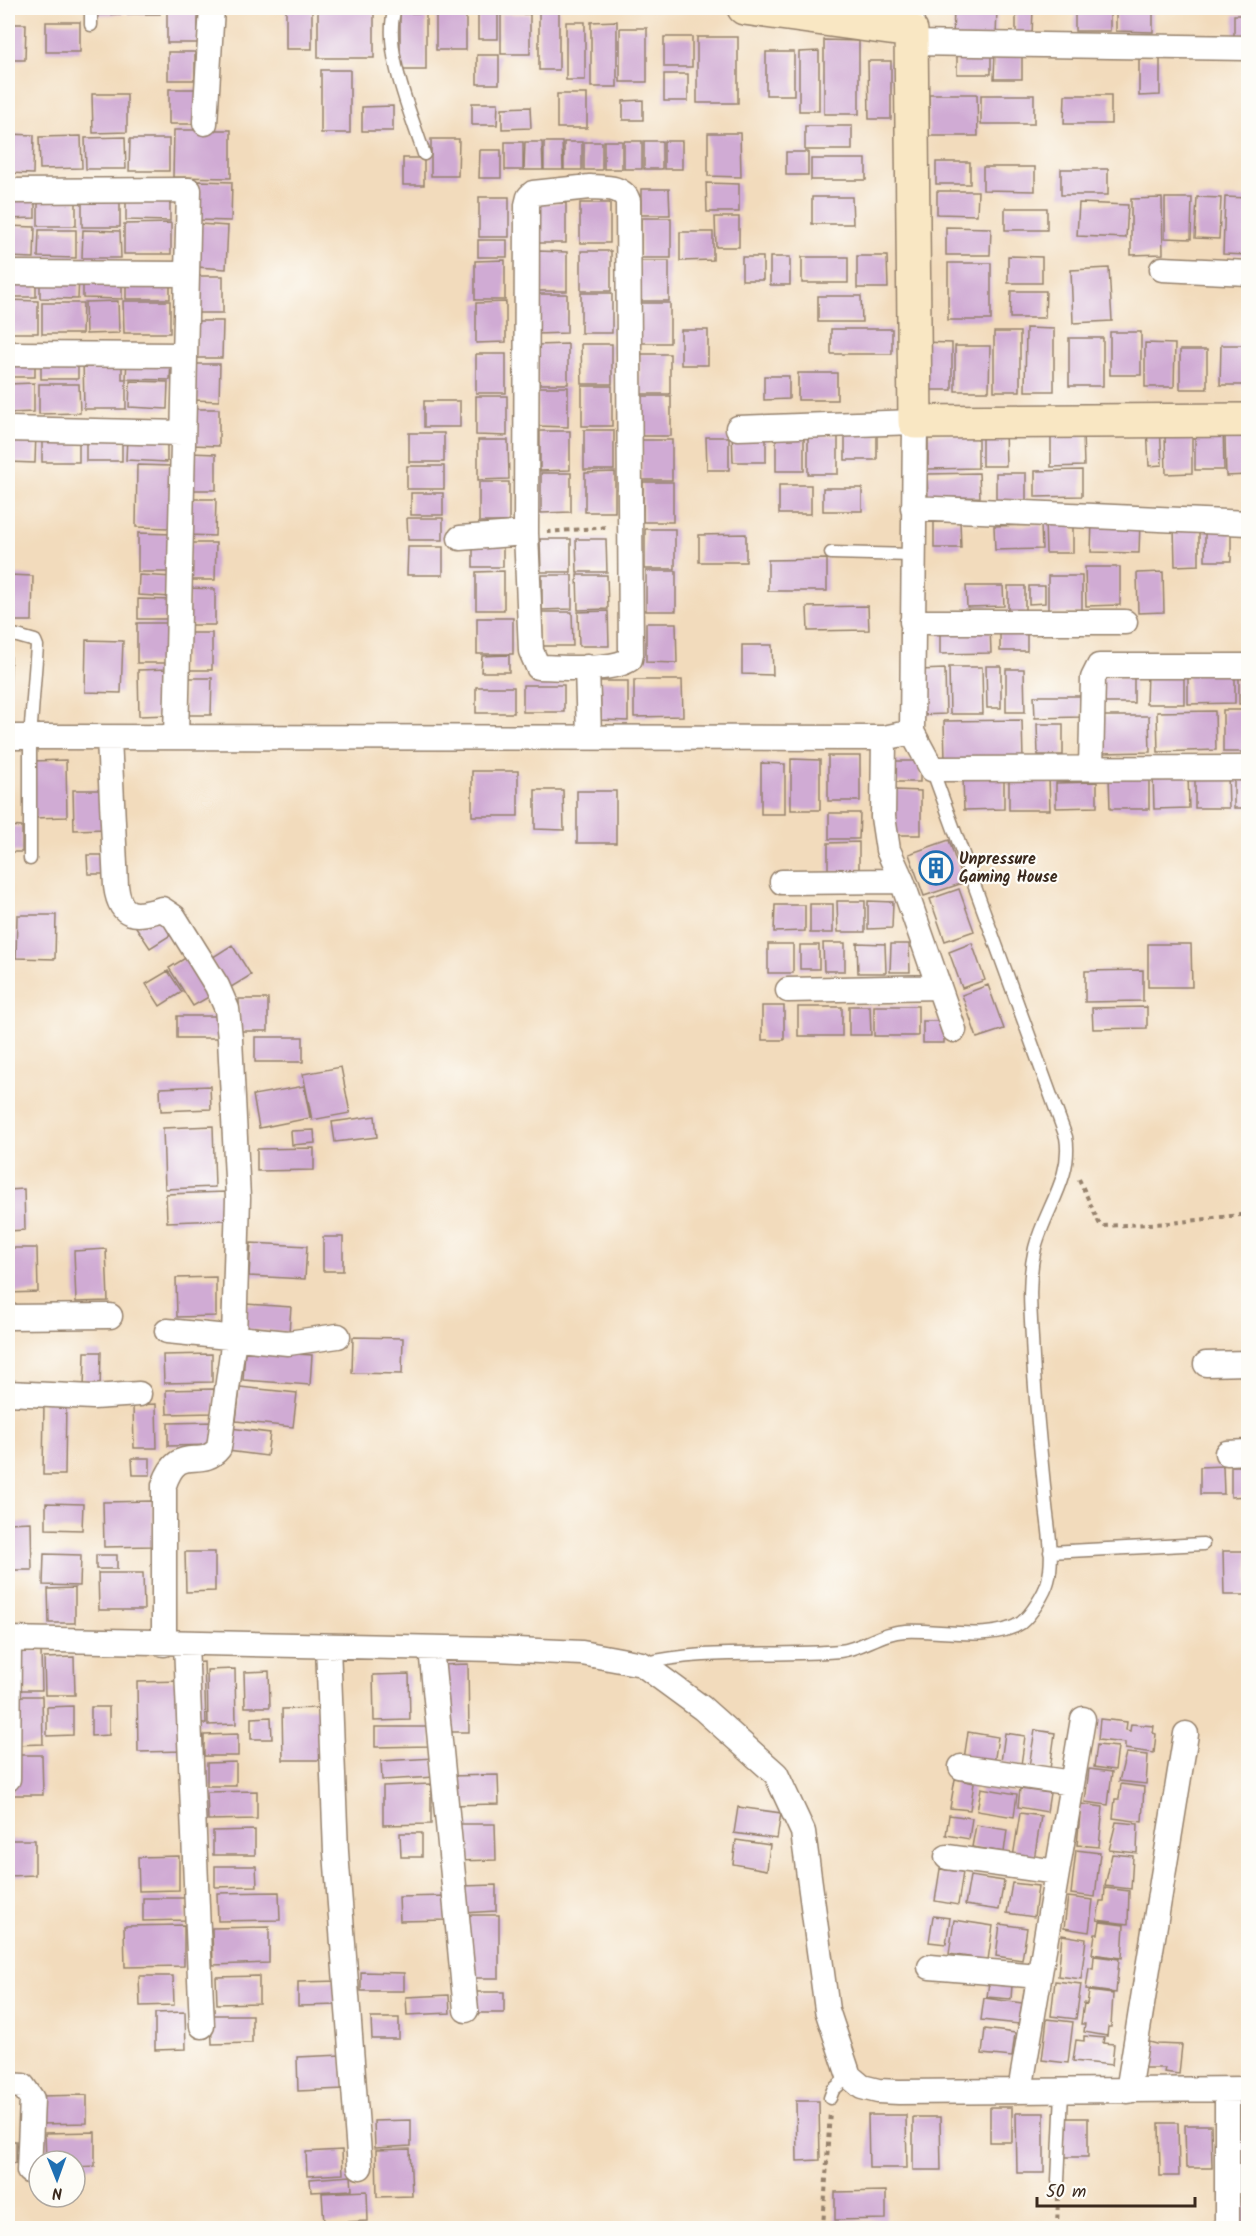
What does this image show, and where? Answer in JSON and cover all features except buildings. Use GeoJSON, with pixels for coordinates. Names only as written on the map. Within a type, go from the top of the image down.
{"type":"FeatureCollection","features":[{"type":"Feature","properties":{"kind":"street"},"geometry":{"type":"LineString","coordinates":[[205,123],[212,8]]}},
{"type":"Feature","properties":{"kind":"street"},"geometry":{"type":"LineString","coordinates":[[744,8],[815,13],[911,27],[1248,48]]}},
{"type":"Feature","properties":{"kind":"street"},"geometry":{"type":"LineString","coordinates":[[911,27],[915,422],[912,732],[932,769],[1248,768]]}},
{"type":"Feature","properties":{"kind":"street"},"geometry":{"type":"LineString","coordinates":[[615,189],[624,193],[628,201],[630,659],[624,663],[587,667],[538,667],[531,651],[526,533],[529,197],[533,193],[545,190],[615,189]]}},
{"type":"Feature","properties":{"kind":"street"},"geometry":{"type":"LineString","coordinates":[[8,191],[189,190],[183,355],[176,737]]}},
{"type":"Feature","properties":{"kind":"street"},"geometry":{"type":"LineString","coordinates":[[1162,269],[1248,273]]}},
{"type":"Feature","properties":{"kind":"street"},"geometry":{"type":"LineString","coordinates":[[8,273],[185,274]]}},
{"type":"Feature","properties":{"kind":"street"},"geometry":{"type":"LineString","coordinates":[[8,354],[183,355]]}},
{"type":"Feature","properties":{"kind":"street"},"geometry":{"type":"LineString","coordinates":[[738,428],[915,422],[1248,420]]}},
{"type":"Feature","properties":{"kind":"street"},"geometry":{"type":"LineString","coordinates":[[8,429],[182,433]]}},
{"type":"Feature","properties":{"kind":"street"},"geometry":{"type":"LineString","coordinates":[[913,508],[1248,523]]}},
{"type":"Feature","properties":{"kind":"street"},"geometry":{"type":"LineString","coordinates":[[460,538],[526,533]]}},
{"type":"Feature","properties":{"kind":"street"},"geometry":{"type":"LineString","coordinates":[[912,622],[1125,622]]}},
{"type":"Feature","properties":{"kind":"street"},"geometry":{"type":"LineString","coordinates":[[1091,768],[1093,678],[1099,666],[1248,666]]}},
{"type":"Feature","properties":{"kind":"street"},"geometry":{"type":"LineString","coordinates":[[587,667],[589,737]]}},
{"type":"Feature","properties":{"kind":"street"},"geometry":{"type":"LineString","coordinates":[[19,738],[884,738],[912,732]]}},
{"type":"Feature","properties":{"kind":"street"},"geometry":{"type":"LineString","coordinates":[[109,738],[116,886],[120,901],[129,913],[136,916],[162,909],[174,917],[218,986],[227,1009],[238,1198],[234,1338],[219,1448],[213,1455],[203,1459],[190,1457],[173,1465],[164,1485],[202,2026]]}},
{"type":"Feature","properties":{"kind":"street"},"geometry":{"type":"LineString","coordinates":[[884,738],[885,838],[954,1030]]}},
{"type":"Feature","properties":{"kind":"street"},"geometry":{"type":"LineString","coordinates":[[782,882],[902,881]]}},
{"type":"Feature","properties":{"kind":"street"},"geometry":{"type":"LineString","coordinates":[[788,990],[939,987]]}},
{"type":"Feature","properties":{"kind":"street"},"geometry":{"type":"LineString","coordinates":[[8,1317],[110,1316]]}},
{"type":"Feature","properties":{"kind":"street"},"geometry":{"type":"LineString","coordinates":[[167,1331],[288,1343],[338,1336]]}},
{"type":"Feature","properties":{"kind":"street"},"geometry":{"type":"LineString","coordinates":[[1206,1365],[1248,1364]]}},
{"type":"Feature","properties":{"kind":"street"},"geometry":{"type":"LineString","coordinates":[[8,1393],[93,1397],[139,1394]]}},
{"type":"Feature","properties":{"kind":"street"},"geometry":{"type":"LineString","coordinates":[[8,1779],[8,1639],[582,1653],[642,1664],[702,1708],[776,1774],[803,1832],[827,2010],[849,2076],[862,2087],[878,2091],[1238,2090],[1227,2229]]}},
{"type":"Feature","properties":{"kind":"street"},"geometry":{"type":"LineString","coordinates":[[328,1646],[336,1852],[360,2167]]}},
{"type":"Feature","properties":{"kind":"street"},"geometry":{"type":"LineString","coordinates":[[431,1648],[466,2010]]}},
{"type":"Feature","properties":{"kind":"street"},"geometry":{"type":"LineString","coordinates":[[1020,2091],[1083,1719]]}},
{"type":"Feature","properties":{"kind":"street"},"geometry":{"type":"LineString","coordinates":[[1128,2091],[1186,1734]]}},
{"type":"Feature","properties":{"kind":"street"},"geometry":{"type":"LineString","coordinates":[[961,1767],[1072,1783]]}},
{"type":"Feature","properties":{"kind":"street"},"geometry":{"type":"LineString","coordinates":[[947,1857],[1057,1872]]}},
{"type":"Feature","properties":{"kind":"street"},"geometry":{"type":"LineString","coordinates":[[930,1967],[1039,1976]]}},
{"type":"Feature","properties":{"kind":"street"},"geometry":{"type":"LineString","coordinates":[[8,2085],[23,2086],[32,2098],[30,2149]]}},
{"type":"Feature","properties":{"kind":"lane"},"geometry":{"type":"LineString","coordinates":[[91,8],[91,25]]}},
{"type":"Feature","properties":{"kind":"lane"},"geometry":{"type":"LineString","coordinates":[[395,8],[391,18],[393,51],[424,154]]}},
{"type":"Feature","properties":{"kind":"lane"},"geometry":{"type":"LineString","coordinates":[[831,554],[912,555]]}},
{"type":"Feature","properties":{"kind":"lane"},"geometry":{"type":"LineString","coordinates":[[14,634],[35,642],[38,646],[19,738],[30,859]]}},
{"type":"Feature","properties":{"kind":"lane"},"geometry":{"type":"LineString","coordinates":[[642,1664],[673,1656],[843,1650],[886,1633],[905,1631],[983,1632],[1005,1629],[1021,1622],[1048,1584],[1050,1552],[1034,1386],[1028,1282],[1035,1247],[1048,1207],[1062,1184],[1068,1150],[1066,1137],[932,769]]}},
{"type":"Feature","properties":{"kind":"lane"},"geometry":{"type":"LineString","coordinates":[[1050,1552],[1203,1544]]}},
{"type":"Feature","properties":{"kind":"lane"},"geometry":{"type":"LineString","coordinates":[[830,2098],[833,2090],[849,2076]]}},
{"type":"Feature","properties":{"kind":"lane"},"geometry":{"type":"LineString","coordinates":[[1058,2181],[1062,2092]]}},
{"type":"Feature","properties":{"kind":"path"},"geometry":{"type":"LineString","coordinates":[[526,533],[630,526]]}},
{"type":"Feature","properties":{"kind":"path"},"geometry":{"type":"LineString","coordinates":[[1066,1168],[1083,1183],[1102,1226],[1172,1223],[1248,1214]]}},
{"type":"Feature","properties":{"kind":"path"},"geometry":{"type":"LineString","coordinates":[[823,2229],[830,2098]]}},
{"type":"Feature","properties":{"kind":"path"},"geometry":{"type":"LineString","coordinates":[[1057,2229],[1058,2181]]}},
{"type":"Feature","properties":{"kind":"place","name":"Unpressure Gaming House"},"geometry":{"type":"Point","coordinates":[936,868]}}]}
